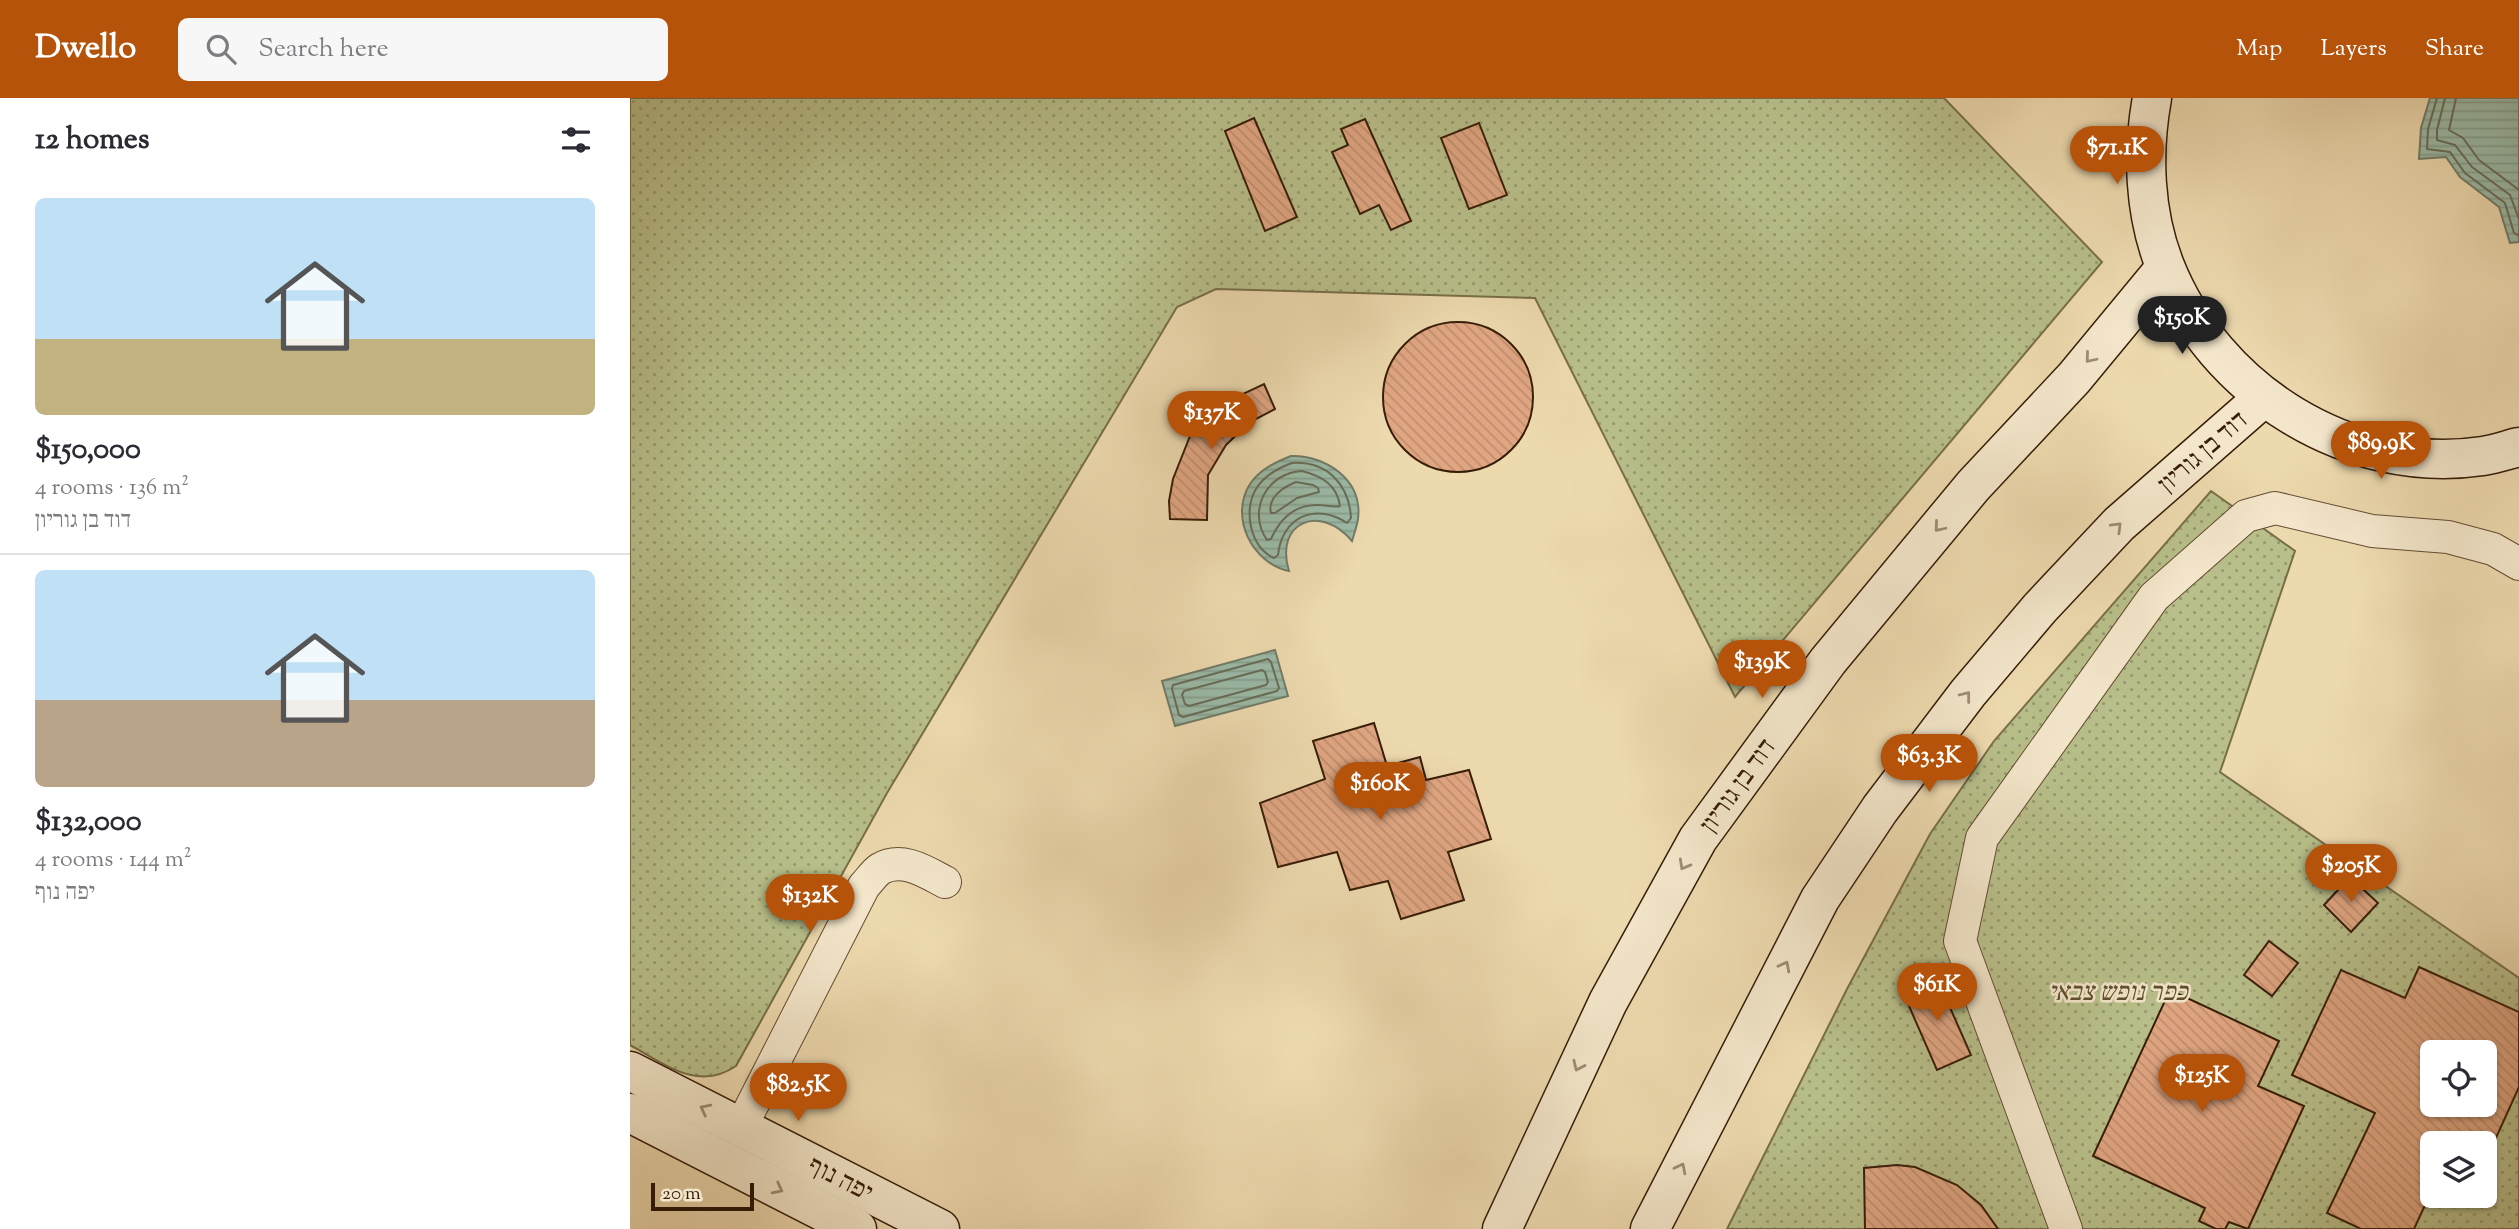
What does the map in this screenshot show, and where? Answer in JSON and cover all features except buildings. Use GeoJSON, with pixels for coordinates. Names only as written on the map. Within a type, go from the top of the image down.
{"type":"FeatureCollection","features":[{"type":"Feature","properties":{"kind":"main road"},"geometry":{"type":"LineString","coordinates":[[2152,98],[2146,134],[2147,197],[2165,268],[2186,310],[2219,356],[2263,398],[2313,428],[2367,448],[2424,458],[2482,456],[2519,447]]}},
{"type":"Feature","properties":{"kind":"main road","name":"דוד בן גוריון"},"geometry":{"type":"LineString","coordinates":[[1502,1229],[1608,1002],[1698,839],[1828,661],[1973,486],[2074,378],[2165,268]]}},
{"type":"Feature","properties":{"kind":"main road","name":"דוד בן גוריון"},"geometry":{"type":"LineString","coordinates":[[1650,1229],[1820,899],[1880,809],[1968,693],[2040,608],[2119,524],[2263,398]]}},
{"type":"Feature","properties":{"kind":"main road","name":"יפה נוף"},"geometry":{"type":"LineString","coordinates":[[630,1071],[940,1229]]}},
{"type":"Feature","properties":{"kind":"main road","name":"יפה נוף"},"geometry":{"type":"LineString","coordinates":[[630,1113],[857,1229]]}},
{"type":"Feature","properties":{"kind":"street"},"geometry":{"type":"LineString","coordinates":[[2066,1229],[1960,941],[1982,838],[2154,597],[2246,516],[2275,508],[2372,531],[2448,537],[2493,549],[2519,564]]}},
{"type":"Feature","properties":{"kind":"street"},"geometry":{"type":"LineString","coordinates":[[741,1127],[864,886],[881,869],[903,864],[923,870],[945,883]]}},
{"type":"Feature","properties":{"kind":"green space"},"geometry":{"type":"Polygon","coordinates":[[[630,98],[1944,98],[2102,262],[1735,697],[1535,298],[1216,289],[1177,307],[887,793],[736,1066],[722,1073],[695,1076],[669,1067],[630,1045],[630,98]]]}},
{"type":"Feature","properties":{"kind":"green space","name":"כפר נופש צבאי"},"geometry":{"type":"Polygon","coordinates":[[[2211,491],[2295,551],[2220,772],[2519,978],[2519,1229],[1727,1229],[1847,989],[1930,834],[1994,741],[2211,491]]]}},
{"type":"Feature","properties":{"kind":"water"},"geometry":{"type":"Polygon","coordinates":[[[2430,98],[2519,98],[2519,242],[2510,243],[2499,207],[2460,177],[2446,157],[2419,159],[2421,128],[2430,98]]]}},
{"type":"Feature","properties":{"kind":"water"},"geometry":{"type":"Polygon","coordinates":[[[1291,456],[1317,460],[1340,473],[1355,493],[1358,519],[1352,541],[1339,529],[1327,523],[1303,523],[1294,530],[1288,540],[1286,554],[1289,571],[1264,559],[1255,549],[1243,524],[1242,510],[1244,497],[1254,479],[1269,467],[1291,456]]]}},
{"type":"Feature","properties":{"kind":"water"},"geometry":{"type":"Polygon","coordinates":[[[1275,650],[1288,696],[1175,726],[1162,681],[1275,650]]]}}]}
